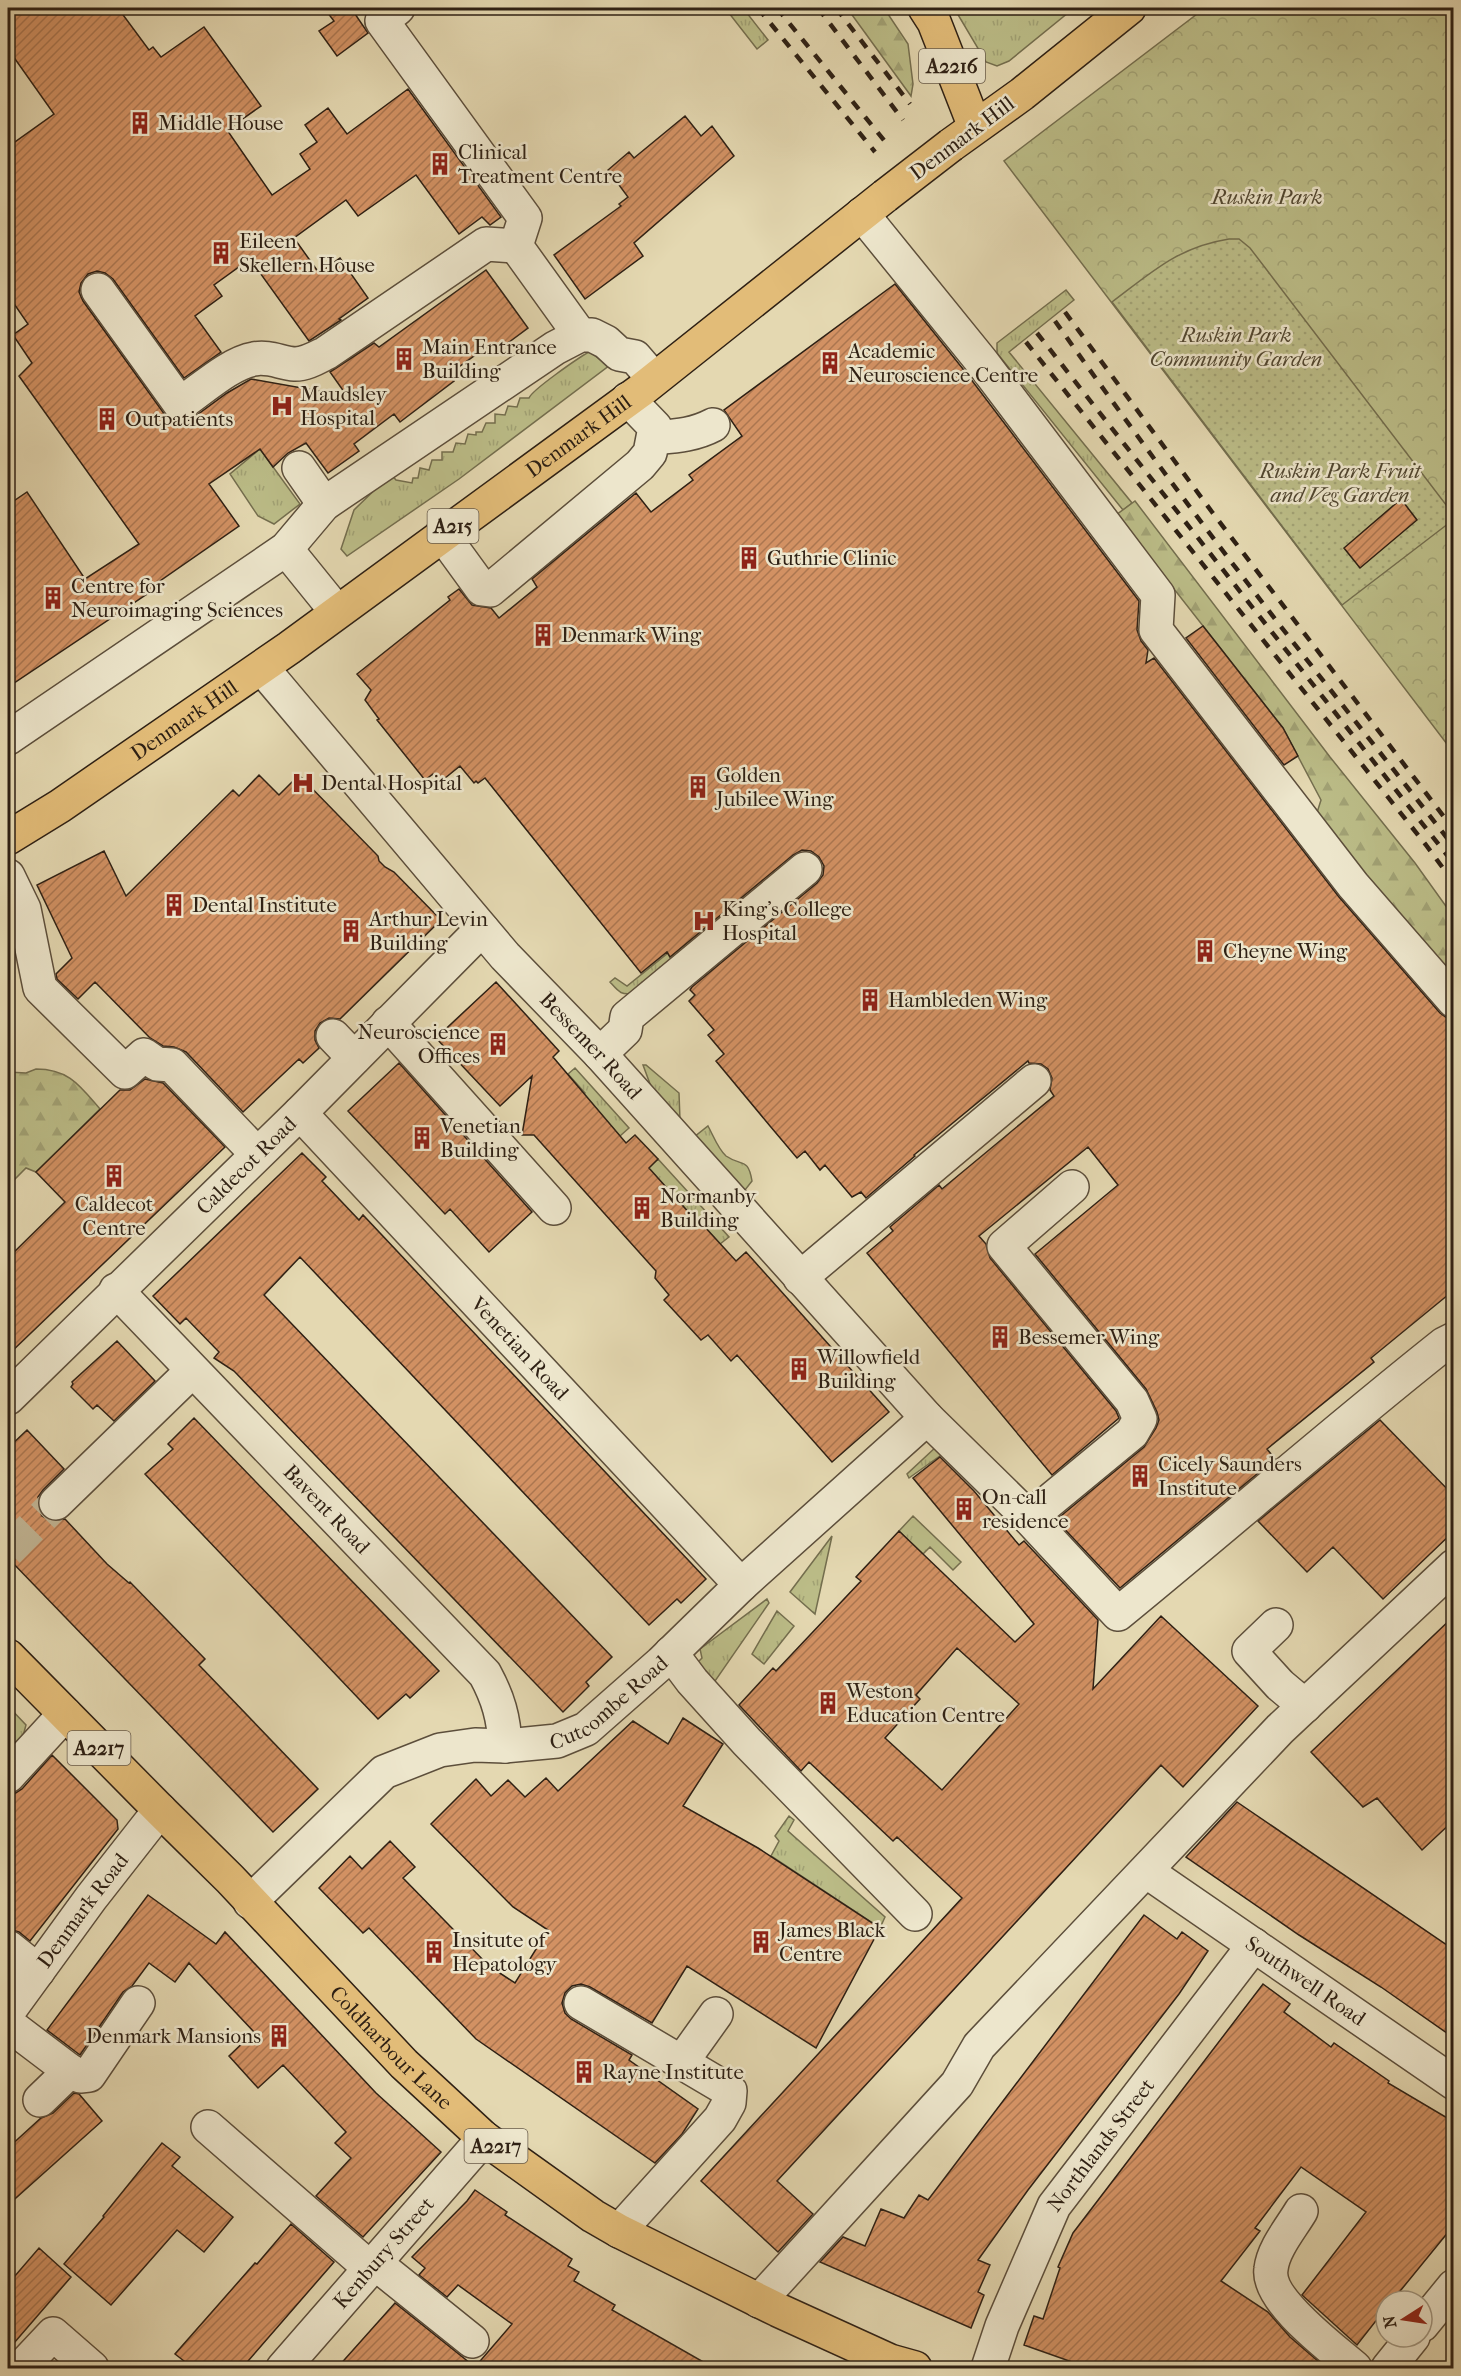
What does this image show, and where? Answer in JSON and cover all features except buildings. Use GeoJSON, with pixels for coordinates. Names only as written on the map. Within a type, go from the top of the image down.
{"type":"FeatureCollection","features":[{"type":"Feature","properties":{"kind":"main road","name":"A2216"},"geometry":{"type":"LineString","coordinates":[[925,8],[938,33],[963,136]]}},
{"type":"Feature","properties":{"kind":"main road","name":"Denmark Hill"},"geometry":{"type":"LineString","coordinates":[[8,838],[60,806],[262,668],[640,390],[873,205],[1022,94],[1129,8]]}},
{"type":"Feature","properties":{"kind":"main road","name":"Coldharbour Lane"},"geometry":{"type":"LineString","coordinates":[[8,1656],[230,1879],[404,2064],[484,2138],[593,2216],[619,2231],[759,2301],[890,2361],[915,2368]]}},
{"type":"Feature","properties":{"kind":"street"},"geometry":{"type":"LineString","coordinates":[[398,8],[382,21],[525,218],[516,246]]}},
{"type":"Feature","properties":{"kind":"street"},"geometry":{"type":"LineString","coordinates":[[873,205],[982,362],[1158,595],[1156,630],[1353,885],[1454,1001]]}},
{"type":"Feature","properties":{"kind":"street"},"geometry":{"type":"LineString","coordinates":[[98,290],[180,404],[237,364],[271,358],[295,364],[307,362],[326,353],[486,244],[516,246]]}},
{"type":"Feature","properties":{"kind":"street"},"geometry":{"type":"LineString","coordinates":[[516,246],[580,335]]}},
{"type":"Feature","properties":{"kind":"street"},"geometry":{"type":"LineString","coordinates":[[8,738],[286,549],[324,504],[494,388],[580,335],[592,335],[606,342],[619,354],[621,372],[640,390],[655,427],[650,453],[640,465],[490,591],[482,589],[442,534]]}},
{"type":"Feature","properties":{"kind":"street"},"geometry":{"type":"LineString","coordinates":[[654,438],[682,436],[700,432],[713,425]]}},
{"type":"Feature","properties":{"kind":"street"},"geometry":{"type":"LineString","coordinates":[[299,468],[324,504]]}},
{"type":"Feature","properties":{"kind":"street"},"geometry":{"type":"LineString","coordinates":[[286,549],[337,612]]}},
{"type":"Feature","properties":{"kind":"street","name":"Bessemer Road"},"geometry":{"type":"LineString","coordinates":[[262,668],[482,929],[600,1054],[927,1418],[1029,1518],[1118,1614],[1371,1403],[1444,1344],[1454,1340]]}},
{"type":"Feature","properties":{"kind":"street"},"geometry":{"type":"LineString","coordinates":[[600,1054],[626,1030],[627,1017],[805,869]]}},
{"type":"Feature","properties":{"kind":"street"},"geometry":{"type":"LineString","coordinates":[[8,876],[24,909],[40,988],[125,1072],[144,1055],[157,1064],[172,1065],[257,1154]]}},
{"type":"Feature","properties":{"kind":"street","name":"Caldecot Road"},"geometry":{"type":"LineString","coordinates":[[8,1398],[116,1290],[300,1113],[343,1047],[388,1023],[482,929]]}},
{"type":"Feature","properties":{"kind":"street"},"geometry":{"type":"LineString","coordinates":[[388,1023],[554,1208]]}},
{"type":"Feature","properties":{"kind":"street"},"geometry":{"type":"LineString","coordinates":[[800,1278],[1034,1081]]}},
{"type":"Feature","properties":{"kind":"street","name":"Venetian Road"},"geometry":{"type":"LineString","coordinates":[[300,1113],[741,1585]]}},
{"type":"Feature","properties":{"kind":"street"},"geometry":{"type":"LineString","coordinates":[[1029,1518],[1132,1433],[1140,1419],[1132,1401],[1004,1246],[1072,1187]]}},
{"type":"Feature","properties":{"kind":"street","name":"Bavent Road"},"geometry":{"type":"LineString","coordinates":[[116,1290],[485,1674],[498,1698],[504,1722],[505,1746]]}},
{"type":"Feature","properties":{"kind":"street"},"geometry":{"type":"LineString","coordinates":[[56,1503],[192,1371]]}},
{"type":"Feature","properties":{"kind":"street","name":"Cutcombe Road"},"geometry":{"type":"LineString","coordinates":[[250,1902],[384,1772],[440,1750],[475,1744],[505,1746],[557,1741],[586,1729],[671,1653],[741,1585],[927,1418]]}},
{"type":"Feature","properties":{"kind":"street"},"geometry":{"type":"LineString","coordinates":[[759,2301],[957,2084],[979,2046],[1280,1729],[1454,1566]]}},
{"type":"Feature","properties":{"kind":"street"},"geometry":{"type":"LineString","coordinates":[[1276,1625],[1249,1651],[1280,1685],[1305,1706]]}},
{"type":"Feature","properties":{"kind":"street"},"geometry":{"type":"LineString","coordinates":[[671,1653],[692,1681],[747,1742],[915,1914]]}},
{"type":"Feature","properties":{"kind":"street"},"geometry":{"type":"LineString","coordinates":[[8,1776],[65,1714]]}},
{"type":"Feature","properties":{"kind":"street","name":"Denmark Road"},"geometry":{"type":"LineString","coordinates":[[8,2012],[160,1810]]}},
{"type":"Feature","properties":{"kind":"street","name":"Southwell Road"},"geometry":{"type":"LineString","coordinates":[[1159,1880],[1454,2083]]}},
{"type":"Feature","properties":{"kind":"street","name":"Northlands Street"},"geometry":{"type":"LineString","coordinates":[[988,2368],[1002,2326],[1054,2206],[1254,1945]]}},
{"type":"Feature","properties":{"kind":"street"},"geometry":{"type":"LineString","coordinates":[[8,1947],[38,1971]]}},
{"type":"Feature","properties":{"kind":"street"},"geometry":{"type":"LineString","coordinates":[[8,2024],[70,2071],[80,2076],[89,2075],[138,2003]]}},
{"type":"Feature","properties":{"kind":"street"},"geometry":{"type":"LineString","coordinates":[[581,2003],[730,2091],[729,2103],[720,2119],[619,2231]]}},
{"type":"Feature","properties":{"kind":"street"},"geometry":{"type":"LineString","coordinates":[[681,2062],[716,2014]]}},
{"type":"Feature","properties":{"kind":"street"},"geometry":{"type":"LineString","coordinates":[[40,2100],[70,2071]]}},
{"type":"Feature","properties":{"kind":"street"},"geometry":{"type":"LineString","coordinates":[[208,2127],[373,2265],[472,2341]]}},
{"type":"Feature","properties":{"kind":"street","name":"Kenbury Street"},"geometry":{"type":"LineString","coordinates":[[283,2368],[484,2138]]}},
{"type":"Feature","properties":{"kind":"street"},"geometry":{"type":"LineString","coordinates":[[1301,2211],[1278,2251],[1271,2269],[1272,2284],[1288,2308],[1355,2368]]}},
{"type":"Feature","properties":{"kind":"street"},"geometry":{"type":"LineString","coordinates":[[1434,2310],[1454,2286]]}},
{"type":"Feature","properties":{"kind":"street"},"geometry":{"type":"LineString","coordinates":[[21,2368],[53,2334],[92,2368]]}},
{"type":"Feature","properties":{"kind":"street"},"geometry":{"type":"LineString","coordinates":[[1388,2368],[1403,2349]]}},
{"type":"Feature","properties":{"kind":"green space"},"geometry":{"type":"Polygon","coordinates":[[[725,8],[743,8],[768,40],[757,49],[725,8]]]}},
{"type":"Feature","properties":{"kind":"green space"},"geometry":{"type":"Polygon","coordinates":[[[847,8],[884,8],[908,44],[913,84],[911,96],[847,8]]]}},
{"type":"Feature","properties":{"kind":"green space"},"geometry":{"type":"Polygon","coordinates":[[[954,8],[1074,8],[1009,61],[997,66],[986,62],[954,8]]]}},
{"type":"Feature","properties":{"kind":"green space","name":"Ruskin Park"},"geometry":{"type":"Polygon","coordinates":[[[1205,8],[1453,8],[1453,752],[1004,161],[1205,8]]]}},
{"type":"Feature","properties":{"kind":"green space"},"geometry":{"type":"Polygon","coordinates":[[[1229,239],[1239,239],[1250,248],[1453,514],[1453,520],[1342,605],[1112,302],[1166,262],[1195,248],[1229,239]]]}},
{"type":"Feature","properties":{"kind":"green space"},"geometry":{"type":"Polygon","coordinates":[[[1066,290],[1074,300],[1009,352],[1132,503],[1123,510],[997,353],[997,343],[1066,290]]]}},
{"type":"Feature","properties":{"kind":"green space"},"geometry":{"type":"Polygon","coordinates":[[[589,352],[610,365],[459,479],[347,556],[341,549],[354,510],[391,474],[396,480],[412,483],[413,478],[418,478],[420,468],[429,470],[432,460],[442,460],[442,452],[453,452],[456,443],[465,444],[468,434],[476,435],[476,432],[482,432],[486,423],[495,423],[495,414],[505,415],[508,406],[517,407],[520,398],[529,398],[546,382],[589,352]]]}},
{"type":"Feature","properties":{"kind":"green space"},"geometry":{"type":"Polygon","coordinates":[[[260,449],[300,504],[274,524],[258,516],[230,474],[260,449]]]}},
{"type":"Feature","properties":{"kind":"green space"},"geometry":{"type":"Polygon","coordinates":[[[1135,501],[1330,757],[1415,863],[1453,916],[1453,986],[1315,819],[1321,800],[1283,728],[1116,515],[1135,501]]]}},
{"type":"Feature","properties":{"kind":"green space"},"geometry":{"type":"Polygon","coordinates":[[[735,899],[741,905],[634,993],[620,992],[610,982],[615,978],[627,986],[735,899]]]}},
{"type":"Feature","properties":{"kind":"green space"},"geometry":{"type":"Polygon","coordinates":[[[643,1065],[646,1065],[679,1093],[680,1120],[653,1092],[643,1065]]]}},
{"type":"Feature","properties":{"kind":"green space"},"geometry":{"type":"Polygon","coordinates":[[[575,1068],[629,1128],[620,1136],[583,1095],[585,1093],[568,1074],[575,1068]]]}},
{"type":"Feature","properties":{"kind":"green space"},"geometry":{"type":"Polygon","coordinates":[[[36,1069],[57,1072],[73,1080],[100,1109],[36,1172],[26,1168],[11,1183],[8,1179],[8,1072],[26,1073],[36,1069]]]}},
{"type":"Feature","properties":{"kind":"green space"},"geometry":{"type":"Polygon","coordinates":[[[708,1126],[723,1153],[746,1165],[752,1181],[745,1190],[689,1141],[708,1126]]]}},
{"type":"Feature","properties":{"kind":"green space"},"geometry":{"type":"Polygon","coordinates":[[[658,1159],[729,1237],[720,1244],[648,1168],[658,1159]]]}},
{"type":"Feature","properties":{"kind":"green space"},"geometry":{"type":"Polygon","coordinates":[[[937,1446],[944,1453],[909,1478],[907,1474],[937,1446]]]}},
{"type":"Feature","properties":{"kind":"green space"},"geometry":{"type":"Polygon","coordinates":[[[913,1516],[961,1562],[953,1570],[930,1547],[923,1554],[899,1531],[913,1516]]]}},
{"type":"Feature","properties":{"kind":"green space"},"geometry":{"type":"Polygon","coordinates":[[[832,1536],[815,1614],[790,1592],[832,1536]]]}},
{"type":"Feature","properties":{"kind":"green space"},"geometry":{"type":"Polygon","coordinates":[[[767,1599],[769,1603],[713,1684],[698,1662],[702,1658],[700,1649],[767,1599]]]}},
{"type":"Feature","properties":{"kind":"green space"},"geometry":{"type":"Polygon","coordinates":[[[777,1611],[794,1626],[764,1664],[752,1654],[777,1611]]]}},
{"type":"Feature","properties":{"kind":"green space"},"geometry":{"type":"Polygon","coordinates":[[[8,1706],[26,1725],[20,1747],[8,1735],[8,1706]]]}},
{"type":"Feature","properties":{"kind":"green space"},"geometry":{"type":"Polygon","coordinates":[[[789,1816],[794,1820],[788,1831],[885,1917],[880,1928],[771,1856],[779,1841],[775,1836],[789,1816]]]}},
{"type":"Feature","properties":{"kind":"tunnel"},"geometry":{"type":"LineString","coordinates":[[8,1551],[56,1503]]}},
{"type":"Feature","properties":{"kind":"railway"},"geometry":{"type":"LineString","coordinates":[[758,8],[875,152]]}},
{"type":"Feature","properties":{"kind":"railway"},"geometry":{"type":"LineString","coordinates":[[777,8],[887,144]]}},
{"type":"Feature","properties":{"kind":"railway"},"geometry":{"type":"LineString","coordinates":[[818,8],[903,120]]}},
{"type":"Feature","properties":{"kind":"railway"},"geometry":{"type":"LineString","coordinates":[[836,8],[910,104]]}},
{"type":"Feature","properties":{"kind":"railway"},"geometry":{"type":"LineString","coordinates":[[1065,312],[1212,512],[1454,830]]}},
{"type":"Feature","properties":{"kind":"railway"},"geometry":{"type":"LineString","coordinates":[[1055,321],[1224,552],[1454,847]]}},
{"type":"Feature","properties":{"kind":"railway"},"geometry":{"type":"LineString","coordinates":[[1037,333],[1454,864]]}},
{"type":"Feature","properties":{"kind":"railway"},"geometry":{"type":"LineString","coordinates":[[1026,342],[1454,883]]}},
{"type":"Feature","properties":{"kind":"place","name":"Middle House"},"geometry":{"type":"Point","coordinates":[140,123]}},
{"type":"Feature","properties":{"kind":"place","name":"Clinical Treatment Centre"},"geometry":{"type":"Point","coordinates":[440,164]}},
{"type":"Feature","properties":{"kind":"place","name":"Eileen Skellern House"},"geometry":{"type":"Point","coordinates":[221,253]}},
{"type":"Feature","properties":{"kind":"place","name":"Main Entrance Building"},"geometry":{"type":"Point","coordinates":[404,359]}},
{"type":"Feature","properties":{"kind":"place","name":"Academic Neuroscience Centre"},"geometry":{"type":"Point","coordinates":[830,363]}},
{"type":"Feature","properties":{"kind":"place","name":"Maudsley Hospital"},"geometry":{"type":"Point","coordinates":[282,406]}},
{"type":"Feature","properties":{"kind":"place","name":"Outpatients"},"geometry":{"type":"Point","coordinates":[107,419]}},
{"type":"Feature","properties":{"kind":"place","name":"Guthrie Clinic"},"geometry":{"type":"Point","coordinates":[749,558]}},
{"type":"Feature","properties":{"kind":"place","name":"Centre for Neuroimaging Sciences"},"geometry":{"type":"Point","coordinates":[53,598]}},
{"type":"Feature","properties":{"kind":"place","name":"Denmark Wing"},"geometry":{"type":"Point","coordinates":[543,635]}},
{"type":"Feature","properties":{"kind":"place","name":"Dental Hospital"},"geometry":{"type":"Point","coordinates":[303,783]}},
{"type":"Feature","properties":{"kind":"place","name":"Golden Jubilee Wing"},"geometry":{"type":"Point","coordinates":[698,787]}},
{"type":"Feature","properties":{"kind":"place","name":"Dental Institute"},"geometry":{"type":"Point","coordinates":[174,905]}},
{"type":"Feature","properties":{"kind":"place","name":"King's College Hospital"},"geometry":{"type":"Point","coordinates":[704,921]}},
{"type":"Feature","properties":{"kind":"place","name":"Arthur Levin Building"},"geometry":{"type":"Point","coordinates":[351,931]}},
{"type":"Feature","properties":{"kind":"place","name":"Cheyne Wing"},"geometry":{"type":"Point","coordinates":[1205,951]}},
{"type":"Feature","properties":{"kind":"place","name":"Hambleden Wing"},"geometry":{"type":"Point","coordinates":[870,1000]}},
{"type":"Feature","properties":{"kind":"place","name":"Neuroscience Offices"},"geometry":{"type":"Point","coordinates":[498,1044]}},
{"type":"Feature","properties":{"kind":"place","name":"Venetian Building"},"geometry":{"type":"Point","coordinates":[422,1138]}},
{"type":"Feature","properties":{"kind":"place","name":"Caldecot Centre"},"geometry":{"type":"Point","coordinates":[114,1176]}},
{"type":"Feature","properties":{"kind":"place","name":"Normanby Building"},"geometry":{"type":"Point","coordinates":[642,1208]}},
{"type":"Feature","properties":{"kind":"place","name":"Bessemer Wing"},"geometry":{"type":"Point","coordinates":[1000,1337]}},
{"type":"Feature","properties":{"kind":"place","name":"Willowfield Building"},"geometry":{"type":"Point","coordinates":[799,1369]}},
{"type":"Feature","properties":{"kind":"place","name":"Cicely Saunders Institute"},"geometry":{"type":"Point","coordinates":[1140,1476]}},
{"type":"Feature","properties":{"kind":"place","name":"On-call residence"},"geometry":{"type":"Point","coordinates":[964,1509]}},
{"type":"Feature","properties":{"kind":"place","name":"Weston Education Centre"},"geometry":{"type":"Point","coordinates":[828,1703]}},
{"type":"Feature","properties":{"kind":"place","name":"James Black Centre"},"geometry":{"type":"Point","coordinates":[761,1942]}},
{"type":"Feature","properties":{"kind":"place","name":"Insitute of Hepatology"},"geometry":{"type":"Point","coordinates":[434,1952]}},
{"type":"Feature","properties":{"kind":"place","name":"Denmark Mansions"},"geometry":{"type":"Point","coordinates":[279,2036]}},
{"type":"Feature","properties":{"kind":"place","name":"Rayne Institute"},"geometry":{"type":"Point","coordinates":[584,2072]}},
{"type":"Feature","properties":{"kind":"park label","name":"Ruskin Park Community Garden"},"geometry":{"type":"Point","coordinates":[1236,347]}},
{"type":"Feature","properties":{"kind":"park label","name":"Ruskin Park Fruit and Veg Garden"},"geometry":{"type":"Point","coordinates":[1340,483]}}]}
